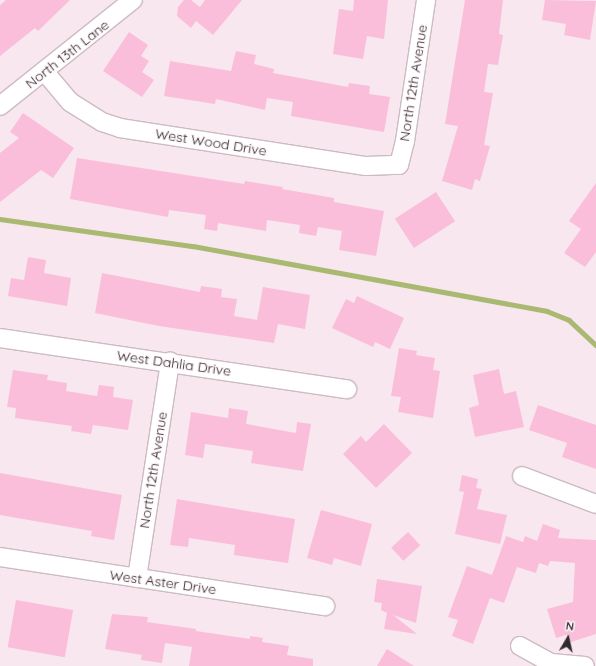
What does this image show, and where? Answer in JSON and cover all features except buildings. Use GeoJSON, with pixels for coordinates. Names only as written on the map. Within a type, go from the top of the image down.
{"type":"FeatureCollection","features":[{"type":"Feature","properties":{"kind":"street","name":"North 13th Lane"},"geometry":{"type":"LineString","coordinates":[[0,106],[133,0]]}},
{"type":"Feature","properties":{"kind":"street","name":"North 12th Avenue"},"geometry":{"type":"LineString","coordinates":[[399,165],[405,141],[426,0]]}},
{"type":"Feature","properties":{"kind":"street","name":"West Wood Drive"},"geometry":{"type":"LineString","coordinates":[[44,71],[70,102],[102,122],[120,128],[366,166],[399,165]]}},
{"type":"Feature","properties":{"kind":"street","name":"West Dahlia Drive"},"geometry":{"type":"LineString","coordinates":[[0,338],[347,389]]}},
{"type":"Feature","properties":{"kind":"street","name":"North 12th Avenue"},"geometry":{"type":"LineString","coordinates":[[137,578],[170,362]]}},
{"type":"Feature","properties":{"kind":"street"},"geometry":{"type":"LineString","coordinates":[[522,476],[596,504]]}},
{"type":"Feature","properties":{"kind":"street","name":"West Aster Drive"},"geometry":{"type":"LineString","coordinates":[[0,557],[326,606]]}},
{"type":"Feature","properties":{"kind":"street"},"geometry":{"type":"LineString","coordinates":[[520,646],[538,658],[551,663],[585,666]]}},
{"type":"Feature","properties":{"kind":"waterway"},"geometry":{"type":"LineString","coordinates":[[0,219],[193,246],[547,311],[569,320],[596,345]]}}]}
